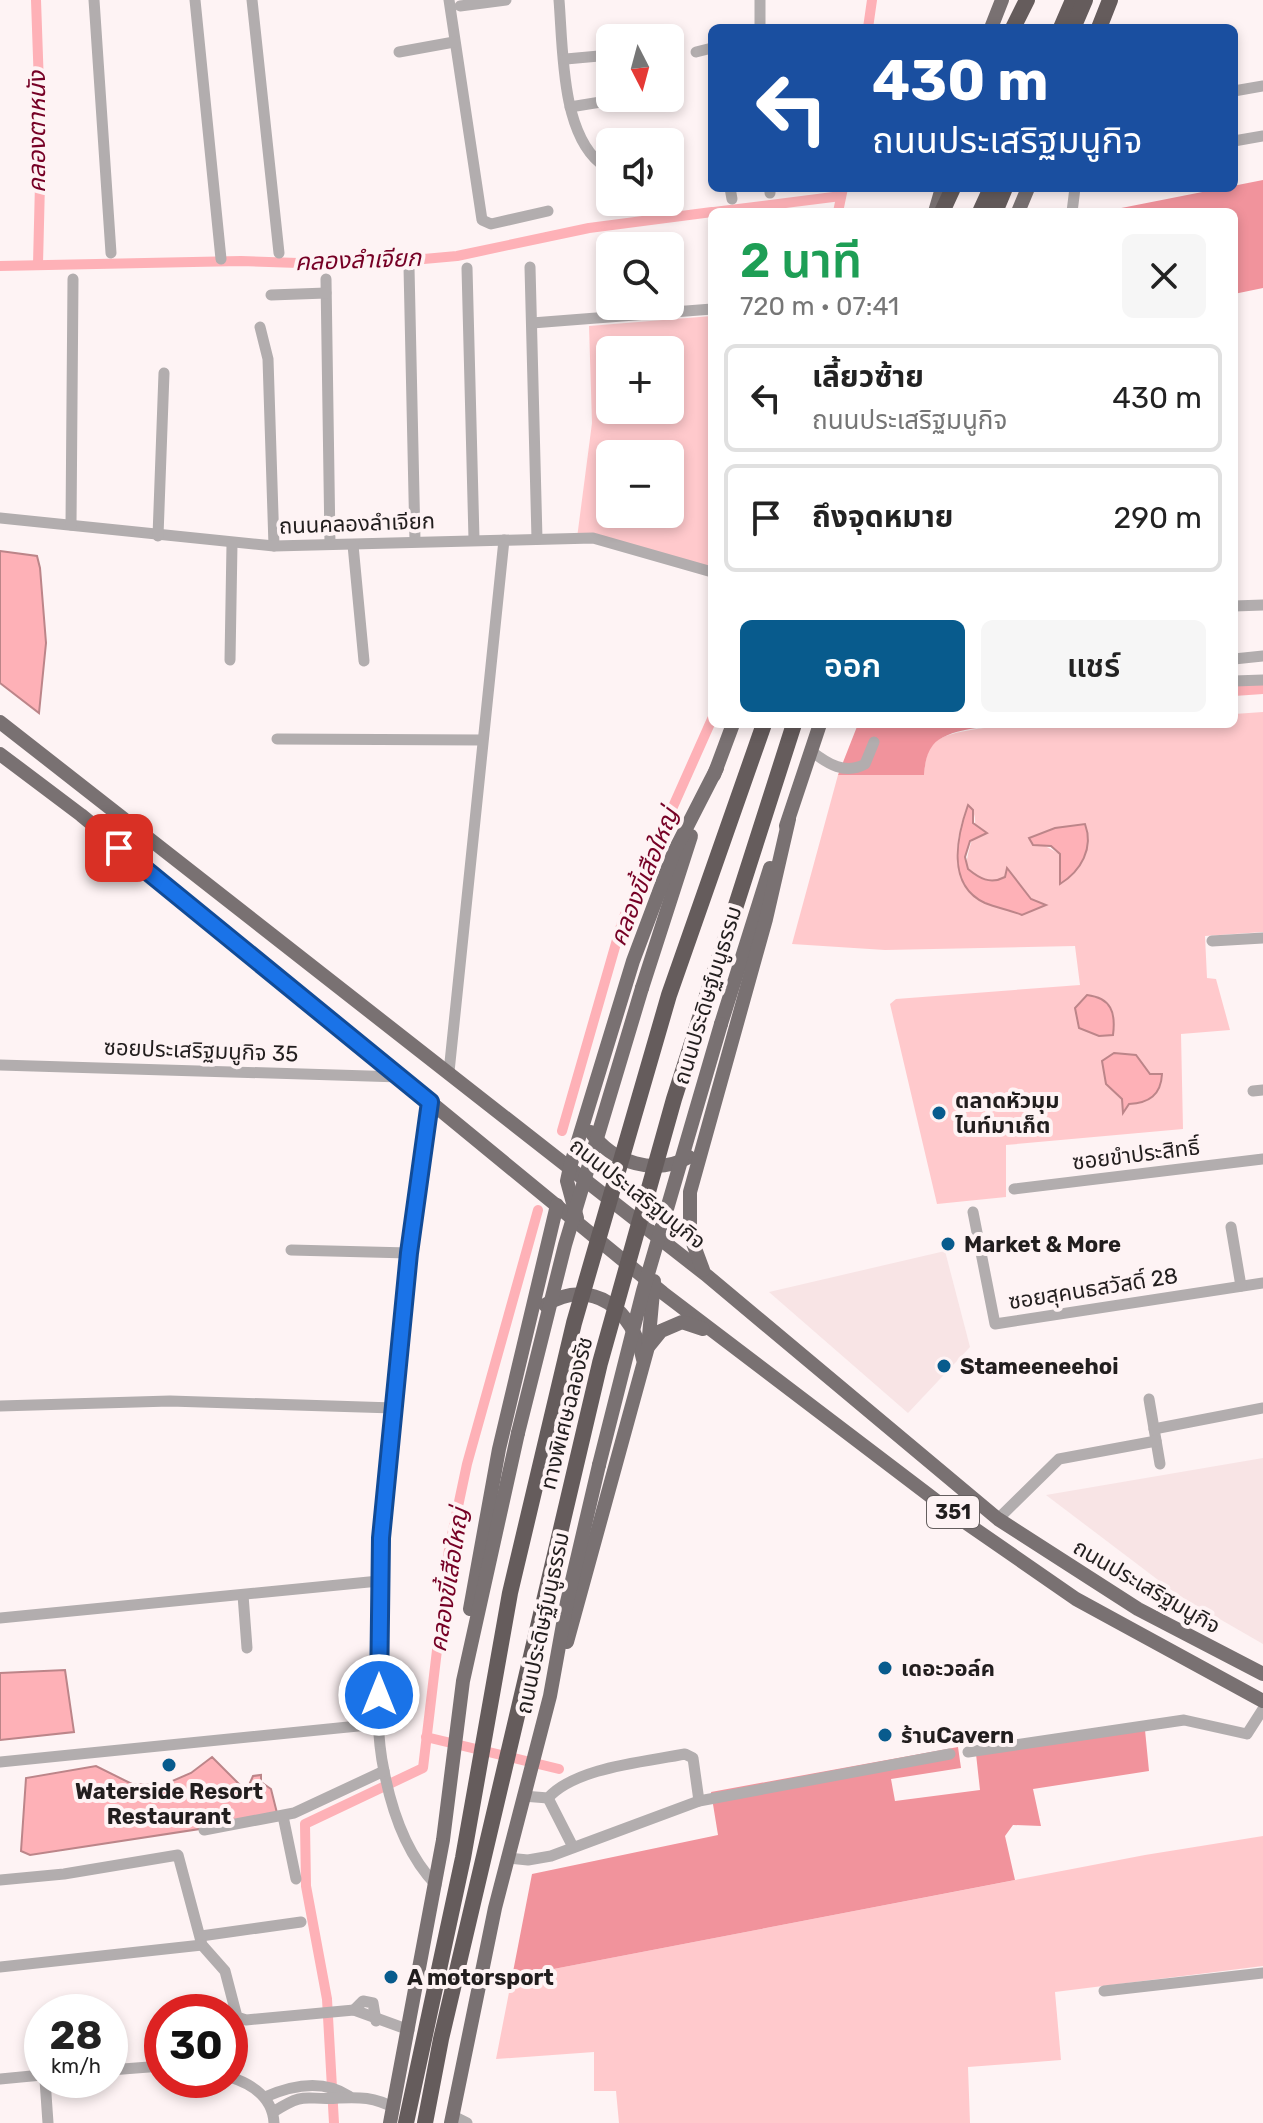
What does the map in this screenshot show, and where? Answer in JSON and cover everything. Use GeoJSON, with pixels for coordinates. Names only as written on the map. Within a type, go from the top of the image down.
{"type":"FeatureCollection","features":[{"type":"Feature","properties":{"kind":"highway"},"geometry":{"type":"LineString","coordinates":[[1015,24],[1027,0]]}},
{"type":"Feature","properties":{"kind":"highway"},"geometry":{"type":"LineString","coordinates":[[1063,24],[1073,0]]}},
{"type":"Feature","properties":{"kind":"highway"},"geometry":{"type":"LineString","coordinates":[[1075,24],[1085,0]]}},
{"type":"Feature","properties":{"kind":"highway"},"geometry":{"type":"LineString","coordinates":[[1101,24],[1112,0]]}},
{"type":"Feature","properties":{"kind":"highway","name":"ทางพิเศษฉลองรัช"},"geometry":{"type":"LineString","coordinates":[[406,2123],[463,1858],[510,1593],[574,1323],[669,995],[763,728]]}},
{"type":"Feature","properties":{"kind":"highway","name":"ทางพิเศษฉลองรัช"},"geometry":{"type":"LineString","coordinates":[[425,2123],[441,2039],[600,1363],[674,1099],[793,728]]}},
{"type":"Feature","properties":{"kind":"main road"},"geometry":{"type":"LineString","coordinates":[[993,24],[1002,0]]}},
{"type":"Feature","properties":{"kind":"main road","name":"ถนนประเสริฐมนูกิจ"},"geometry":{"type":"LineString","coordinates":[[0,722],[705,1274],[998,1519],[1113,1594],[1263,1674]]}},
{"type":"Feature","properties":{"kind":"main road"},"geometry":{"type":"LineString","coordinates":[[463,1681],[518,1433],[565,1245],[683,857],[732,728]]}},
{"type":"Feature","properties":{"kind":"main road","name":"ถนนประดิษฐ์มนูธรรม"},"geometry":{"type":"LineString","coordinates":[[457,2121],[507,1858],[550,1696],[567,1602],[643,1291],[752,920],[819,728]]}},
{"type":"Feature","properties":{"kind":"main road","name":"ถนนประเสริฐมนูกิจ"},"geometry":{"type":"LineString","coordinates":[[0,754],[81,815],[718,1335],[1045,1580],[1143,1638],[1263,1701]]}},
{"type":"Feature","properties":{"kind":"main road"},"geometry":{"type":"LineString","coordinates":[[580,1225],[569,1196],[570,1167],[633,961],[668,866],[717,768]]}},
{"type":"Feature","properties":{"kind":"main road"},"geometry":{"type":"LineString","coordinates":[[705,1274],[691,1241],[688,1212],[703,1142],[766,919],[789,819]]}},
{"type":"Feature","properties":{"kind":"main road"},"geometry":{"type":"LineString","coordinates":[[588,1112],[591,1132],[598,1142],[631,1161],[652,1167],[672,1166],[689,1157],[703,1142]]}},
{"type":"Feature","properties":{"kind":"main road"},"geometry":{"type":"LineString","coordinates":[[390,2123],[436,1885],[475,1568],[557,1205]]}},
{"type":"Feature","properties":{"kind":"main road"},"geometry":{"type":"LineString","coordinates":[[550,1696],[587,1575],[646,1354],[654,1285],[653,1260],[645,1230]]}},
{"type":"Feature","properties":{"kind":"main road"},"geometry":{"type":"LineString","coordinates":[[527,1336],[545,1306],[572,1294],[589,1296],[622,1312],[632,1323],[646,1354]]}},
{"type":"Feature","properties":{"kind":"main road"},"geometry":{"type":"LineString","coordinates":[[646,1354],[661,1331],[682,1322],[718,1335]]}},
{"type":"Feature","properties":{"kind":"street"},"geometry":{"type":"LineString","coordinates":[[94,0],[111,253]]}},
{"type":"Feature","properties":{"kind":"street"},"geometry":{"type":"LineString","coordinates":[[195,0],[221,259]]}},
{"type":"Feature","properties":{"kind":"street"},"geometry":{"type":"LineString","coordinates":[[252,0],[279,253]]}},
{"type":"Feature","properties":{"kind":"street"},"geometry":{"type":"LineString","coordinates":[[506,0],[454,3],[454,42],[482,220],[491,224],[548,211]]}},
{"type":"Feature","properties":{"kind":"street"},"geometry":{"type":"LineString","coordinates":[[559,0],[570,107],[584,148],[596,159]]}},
{"type":"Feature","properties":{"kind":"street"},"geometry":{"type":"LineString","coordinates":[[760,0],[760,24]]}},
{"type":"Feature","properties":{"kind":"street"},"geometry":{"type":"LineString","coordinates":[[399,52],[454,42]]}},
{"type":"Feature","properties":{"kind":"street"},"geometry":{"type":"LineString","coordinates":[[696,52],[708,49]]}},
{"type":"Feature","properties":{"kind":"street"},"geometry":{"type":"LineString","coordinates":[[566,59],[596,56]]}},
{"type":"Feature","properties":{"kind":"street"},"geometry":{"type":"LineString","coordinates":[[1238,90],[1263,86]]}},
{"type":"Feature","properties":{"kind":"street"},"geometry":{"type":"LineString","coordinates":[[570,107],[596,103]]}},
{"type":"Feature","properties":{"kind":"street"},"geometry":{"type":"LineString","coordinates":[[1238,140],[1263,136]]}},
{"type":"Feature","properties":{"kind":"street"},"geometry":{"type":"LineString","coordinates":[[409,267],[415,541]]}},
{"type":"Feature","properties":{"kind":"street"},"geometry":{"type":"LineString","coordinates":[[530,267],[537,539]]}},
{"type":"Feature","properties":{"kind":"street"},"geometry":{"type":"LineString","coordinates":[[467,268],[474,539]]}},
{"type":"Feature","properties":{"kind":"street"},"geometry":{"type":"LineString","coordinates":[[71,525],[73,279]]}},
{"type":"Feature","properties":{"kind":"street"},"geometry":{"type":"LineString","coordinates":[[326,279],[330,544]]}},
{"type":"Feature","properties":{"kind":"street"},"geometry":{"type":"LineString","coordinates":[[271,295],[326,293]]}},
{"type":"Feature","properties":{"kind":"street"},"geometry":{"type":"LineString","coordinates":[[532,323],[708,309]]}},
{"type":"Feature","properties":{"kind":"street"},"geometry":{"type":"LineString","coordinates":[[260,327],[268,359],[274,546]]}},
{"type":"Feature","properties":{"kind":"street"},"geometry":{"type":"LineString","coordinates":[[158,536],[164,373]]}},
{"type":"Feature","properties":{"kind":"street","name":"ถนนคลองลำเจียก"},"geometry":{"type":"LineString","coordinates":[[0,518],[274,546],[474,539],[602,540],[708,571]]}},
{"type":"Feature","properties":{"kind":"street"},"geometry":{"type":"LineString","coordinates":[[449,1072],[504,540]]}},
{"type":"Feature","properties":{"kind":"street"},"geometry":{"type":"LineString","coordinates":[[230,660],[232,544]]}},
{"type":"Feature","properties":{"kind":"street"},"geometry":{"type":"LineString","coordinates":[[353,545],[364,661]]}},
{"type":"Feature","properties":{"kind":"street"},"geometry":{"type":"LineString","coordinates":[[1238,606],[1263,605]]}},
{"type":"Feature","properties":{"kind":"street"},"geometry":{"type":"LineString","coordinates":[[1238,659],[1263,656]]}},
{"type":"Feature","properties":{"kind":"street"},"geometry":{"type":"LineString","coordinates":[[1238,681],[1263,680]]}},
{"type":"Feature","properties":{"kind":"street"},"geometry":{"type":"LineString","coordinates":[[277,739],[482,740]]}},
{"type":"Feature","properties":{"kind":"street"},"geometry":{"type":"LineString","coordinates":[[811,751],[834,766],[850,770],[865,764],[874,742]]}},
{"type":"Feature","properties":{"kind":"street"},"geometry":{"type":"LineString","coordinates":[[1212,941],[1263,938]]}},
{"type":"Feature","properties":{"kind":"street","name":"ซอยประเสริฐมนูกิจ 35"},"geometry":{"type":"LineString","coordinates":[[0,1065],[401,1077]]}},
{"type":"Feature","properties":{"kind":"street"},"geometry":{"type":"LineString","coordinates":[[430,1102],[409,1253],[379,1581],[378,1724],[384,1771],[404,1839],[423,1872],[436,1885]]}},
{"type":"Feature","properties":{"kind":"street","name":"ซอยขำประสิทธิ์"},"geometry":{"type":"LineString","coordinates":[[1014,1189],[1263,1159]]}},
{"type":"Feature","properties":{"kind":"street","name":"ซอยสุคนธสวัสดิ์ 28"},"geometry":{"type":"LineString","coordinates":[[973,1212],[995,1324],[1263,1283]]}},
{"type":"Feature","properties":{"kind":"street"},"geometry":{"type":"LineString","coordinates":[[1231,1227],[1241,1286]]}},
{"type":"Feature","properties":{"kind":"street"},"geometry":{"type":"LineString","coordinates":[[291,1250],[409,1253]]}},
{"type":"Feature","properties":{"kind":"street"},"geometry":{"type":"LineString","coordinates":[[1149,1399],[1160,1464]]}},
{"type":"Feature","properties":{"kind":"street"},"geometry":{"type":"LineString","coordinates":[[0,1406],[170,1401],[394,1408]]}},
{"type":"Feature","properties":{"kind":"street"},"geometry":{"type":"LineString","coordinates":[[998,1519],[1059,1459],[1263,1408]]}},
{"type":"Feature","properties":{"kind":"street"},"geometry":{"type":"LineString","coordinates":[[0,1618],[379,1581]]}},
{"type":"Feature","properties":{"kind":"street"},"geometry":{"type":"LineString","coordinates":[[243,1595],[247,1648]]}},
{"type":"Feature","properties":{"kind":"street"},"geometry":{"type":"LineString","coordinates":[[968,1752],[1184,1720],[1247,1734],[1263,1709]]}},
{"type":"Feature","properties":{"kind":"street"},"geometry":{"type":"LineString","coordinates":[[0,1762],[378,1724]]}},
{"type":"Feature","properties":{"kind":"street"},"geometry":{"type":"LineString","coordinates":[[523,1796],[548,1798],[556,1790],[593,1773],[685,1754],[693,1758],[699,1801]]}},
{"type":"Feature","properties":{"kind":"street"},"geometry":{"type":"LineString","coordinates":[[507,1858],[537,1859],[699,1801],[950,1754]]}},
{"type":"Feature","properties":{"kind":"street"},"geometry":{"type":"LineString","coordinates":[[204,1830],[283,1816],[384,1771]]}},
{"type":"Feature","properties":{"kind":"street"},"geometry":{"type":"LineString","coordinates":[[548,1798],[573,1847]]}},
{"type":"Feature","properties":{"kind":"street"},"geometry":{"type":"LineString","coordinates":[[283,1816],[296,1879]]}},
{"type":"Feature","properties":{"kind":"street"},"geometry":{"type":"LineString","coordinates":[[0,1880],[64,1874],[178,1855],[201,1940],[225,1971],[237,2017],[246,2020],[354,2010],[376,2021],[409,2030]]}},
{"type":"Feature","properties":{"kind":"street"},"geometry":{"type":"LineString","coordinates":[[0,1967],[201,1940],[301,1922]]}},
{"type":"Feature","properties":{"kind":"street"},"geometry":{"type":"LineString","coordinates":[[1104,1991],[1263,1973]]}},
{"type":"Feature","properties":{"kind":"street"},"geometry":{"type":"LineString","coordinates":[[0,2079],[24,2078]]}},
{"type":"Feature","properties":{"kind":"street"},"geometry":{"type":"LineString","coordinates":[[248,2087],[265,2097],[273,2117],[304,2096],[335,2093]]}},
{"type":"Feature","properties":{"kind":"street"},"geometry":{"type":"LineString","coordinates":[[265,2097],[299,2087],[380,2100],[394,2108]]}},
{"type":"Feature","properties":{"kind":"street"},"geometry":{"type":"LineString","coordinates":[[45,2098],[48,2123]]}},
{"type":"Feature","properties":{"kind":"shaded area"},"geometry":{"type":"Polygon","coordinates":[[[1263,180],[1263,288],[1238,293],[1238,208],[1121,208],[1202,192],[1238,192],[1238,185],[1263,180]]]}},
{"type":"Feature","properties":{"kind":"shaded area"},"geometry":{"type":"Polygon","coordinates":[[[708,316],[708,571],[577,538],[592,423],[589,326],[708,316]]]}},
{"type":"Feature","properties":{"kind":"shaded area"},"geometry":{"type":"Polygon","coordinates":[[[0,551],[37,556],[40,568],[46,643],[39,713],[0,683],[0,551]]]}},
{"type":"Feature","properties":{"kind":"shaded area"},"geometry":{"type":"Polygon","coordinates":[[[1263,712],[1263,932],[1205,936],[1207,978],[1216,979],[1230,1030],[1181,1034],[1183,1129],[1006,1145],[1006,1197],[937,1204],[890,1004],[896,999],[1080,985],[1075,946],[885,950],[792,944],[838,775],[924,775],[928,752],[933,744],[956,733],[984,728],[1238,728],[1238,714],[1263,712]],[[968,805],[958,845],[957,859],[964,885],[985,903],[1022,915],[1045,904],[1031,899],[1007,869],[1005,877],[990,880],[980,878],[967,869],[975,827],[973,811],[968,805]],[[1085,824],[1055,828],[1030,838],[1060,854],[1060,883],[1083,856],[1088,842],[1085,824]]]}},
{"type":"Feature","properties":{"kind":"shaded area"},"geometry":{"type":"Polygon","coordinates":[[[856,728],[981,728],[956,732],[933,745],[925,763],[924,775],[838,775],[856,728]]]}},
{"type":"Feature","properties":{"kind":"shaded area"},"geometry":{"type":"Polygon","coordinates":[[[968,805],[973,810],[973,823],[987,833],[970,841],[965,857],[968,869],[981,878],[994,880],[1005,877],[1007,868],[1031,899],[1046,905],[1022,915],[985,903],[964,884],[958,845],[968,805]]]}},
{"type":"Feature","properties":{"kind":"shaded area"},"geometry":{"type":"Polygon","coordinates":[[[1085,824],[1088,842],[1084,858],[1074,873],[1060,884],[1060,854],[1051,846],[1033,845],[1029,838],[1055,828],[1085,824]]]}},
{"type":"Feature","properties":{"kind":"shaded area"},"geometry":{"type":"Polygon","coordinates":[[[1087,995],[1107,1003],[1114,1019],[1113,1035],[1099,1036],[1079,1028],[1075,1008],[1087,995]]]}},
{"type":"Feature","properties":{"kind":"shaded area"},"geometry":{"type":"Polygon","coordinates":[[[1114,1053],[1136,1055],[1150,1074],[1162,1074],[1153,1096],[1129,1104],[1123,1113],[1122,1099],[1106,1084],[1102,1061],[1114,1053]]]}},
{"type":"Feature","properties":{"kind":"shaded area"},"geometry":{"type":"Polygon","coordinates":[[[945,1251],[970,1347],[908,1413],[769,1292],[945,1251]]]}},
{"type":"Feature","properties":{"kind":"shaded area"},"geometry":{"type":"Polygon","coordinates":[[[1263,1458],[1263,1644],[1178,1595],[1046,1495],[1263,1458]]]}},
{"type":"Feature","properties":{"kind":"shaded area"},"geometry":{"type":"Polygon","coordinates":[[[65,1670],[74,1732],[0,1740],[0,1673],[65,1670]]]}},
{"type":"Feature","properties":{"kind":"shaded area"},"geometry":{"type":"Polygon","coordinates":[[[1145,1730],[1149,1771],[1033,1789],[1041,1826],[1013,1825],[1005,1836],[1015,1880],[512,1977],[532,1874],[718,1835],[711,1792],[958,1747],[961,1768],[891,1779],[895,1801],[980,1790],[976,1754],[1145,1730]]]}},
{"type":"Feature","properties":{"kind":"shaded area"},"geometry":{"type":"Polygon","coordinates":[[[212,1757],[243,1788],[249,1785],[253,1776],[261,1775],[261,1782],[271,1789],[278,1817],[30,1855],[21,1851],[26,1778],[96,1766],[132,1784],[163,1785],[191,1773],[212,1757]]]}},
{"type":"Feature","properties":{"kind":"shaded area"},"geometry":{"type":"Polygon","coordinates":[[[1263,1836],[1263,1966],[1055,1992],[1061,2060],[968,2067],[970,2123],[619,2123],[616,2091],[594,2091],[594,2052],[496,2059],[512,1977],[1145,1855],[1263,1836]]]}},
{"type":"Feature","properties":{"kind":"waterway","name":"คลองตาหนัง"},"geometry":{"type":"LineString","coordinates":[[36,0],[41,143],[38,264]]}},
{"type":"Feature","properties":{"kind":"waterway"},"geometry":{"type":"LineString","coordinates":[[869,24],[872,0]]}},
{"type":"Feature","properties":{"kind":"waterway","name":"คลองลำเจียก"},"geometry":{"type":"LineString","coordinates":[[839,208],[842,192]]}},
{"type":"Feature","properties":{"kind":"waterway","name":"คลองลำเจียก"},"geometry":{"type":"LineString","coordinates":[[746,208],[841,196]]}},
{"type":"Feature","properties":{"kind":"waterway","name":"คลองลำเจียก"},"geometry":{"type":"LineString","coordinates":[[0,266],[241,261],[357,265],[457,256],[589,228],[708,213]]}},
{"type":"Feature","properties":{"kind":"waterway"},"geometry":{"type":"LineString","coordinates":[[1238,691],[1263,689]]}},
{"type":"Feature","properties":{"kind":"waterway","name":"คลองขี้เสือใหญ่"},"geometry":{"type":"LineString","coordinates":[[562,1131],[623,919],[708,728]]}},
{"type":"Feature","properties":{"kind":"waterway","name":"คลองขี้เสือใหญ่"},"geometry":{"type":"LineString","coordinates":[[334,2123],[327,1999],[306,1886],[305,1824],[423,1768],[449,1549],[467,1464],[538,1210]]}},
{"type":"Feature","properties":{"kind":"waterway"},"geometry":{"type":"LineString","coordinates":[[426,1737],[559,1769]]}},
{"type":"Feature","properties":{"kind":"place","name":"ตลาดหัวมุม ไนท์มาเก็ต"},"geometry":{"type":"Point","coordinates":[939,1113]}},
{"type":"Feature","properties":{"kind":"place","name":"Market & More"},"geometry":{"type":"Point","coordinates":[948,1244]}},
{"type":"Feature","properties":{"kind":"place","name":"Stameeneehoi"},"geometry":{"type":"Point","coordinates":[944,1366]}},
{"type":"Feature","properties":{"kind":"place","name":"เดอะวอล์ค"},"geometry":{"type":"Point","coordinates":[885,1668]}},
{"type":"Feature","properties":{"kind":"place","name":"ร้านCavern"},"geometry":{"type":"Point","coordinates":[885,1735]}},
{"type":"Feature","properties":{"kind":"place","name":"Waterside Resort Restaurant"},"geometry":{"type":"Point","coordinates":[169,1765]}},
{"type":"Feature","properties":{"kind":"place","name":"A motorsport"},"geometry":{"type":"Point","coordinates":[391,1977]}},
{"type":"Feature","properties":{"kind":"route"},"geometry":{"type":"LineString","coordinates":[[119,848],[430,1102],[409,1253],[381,1538],[379,1695]]}}]}
